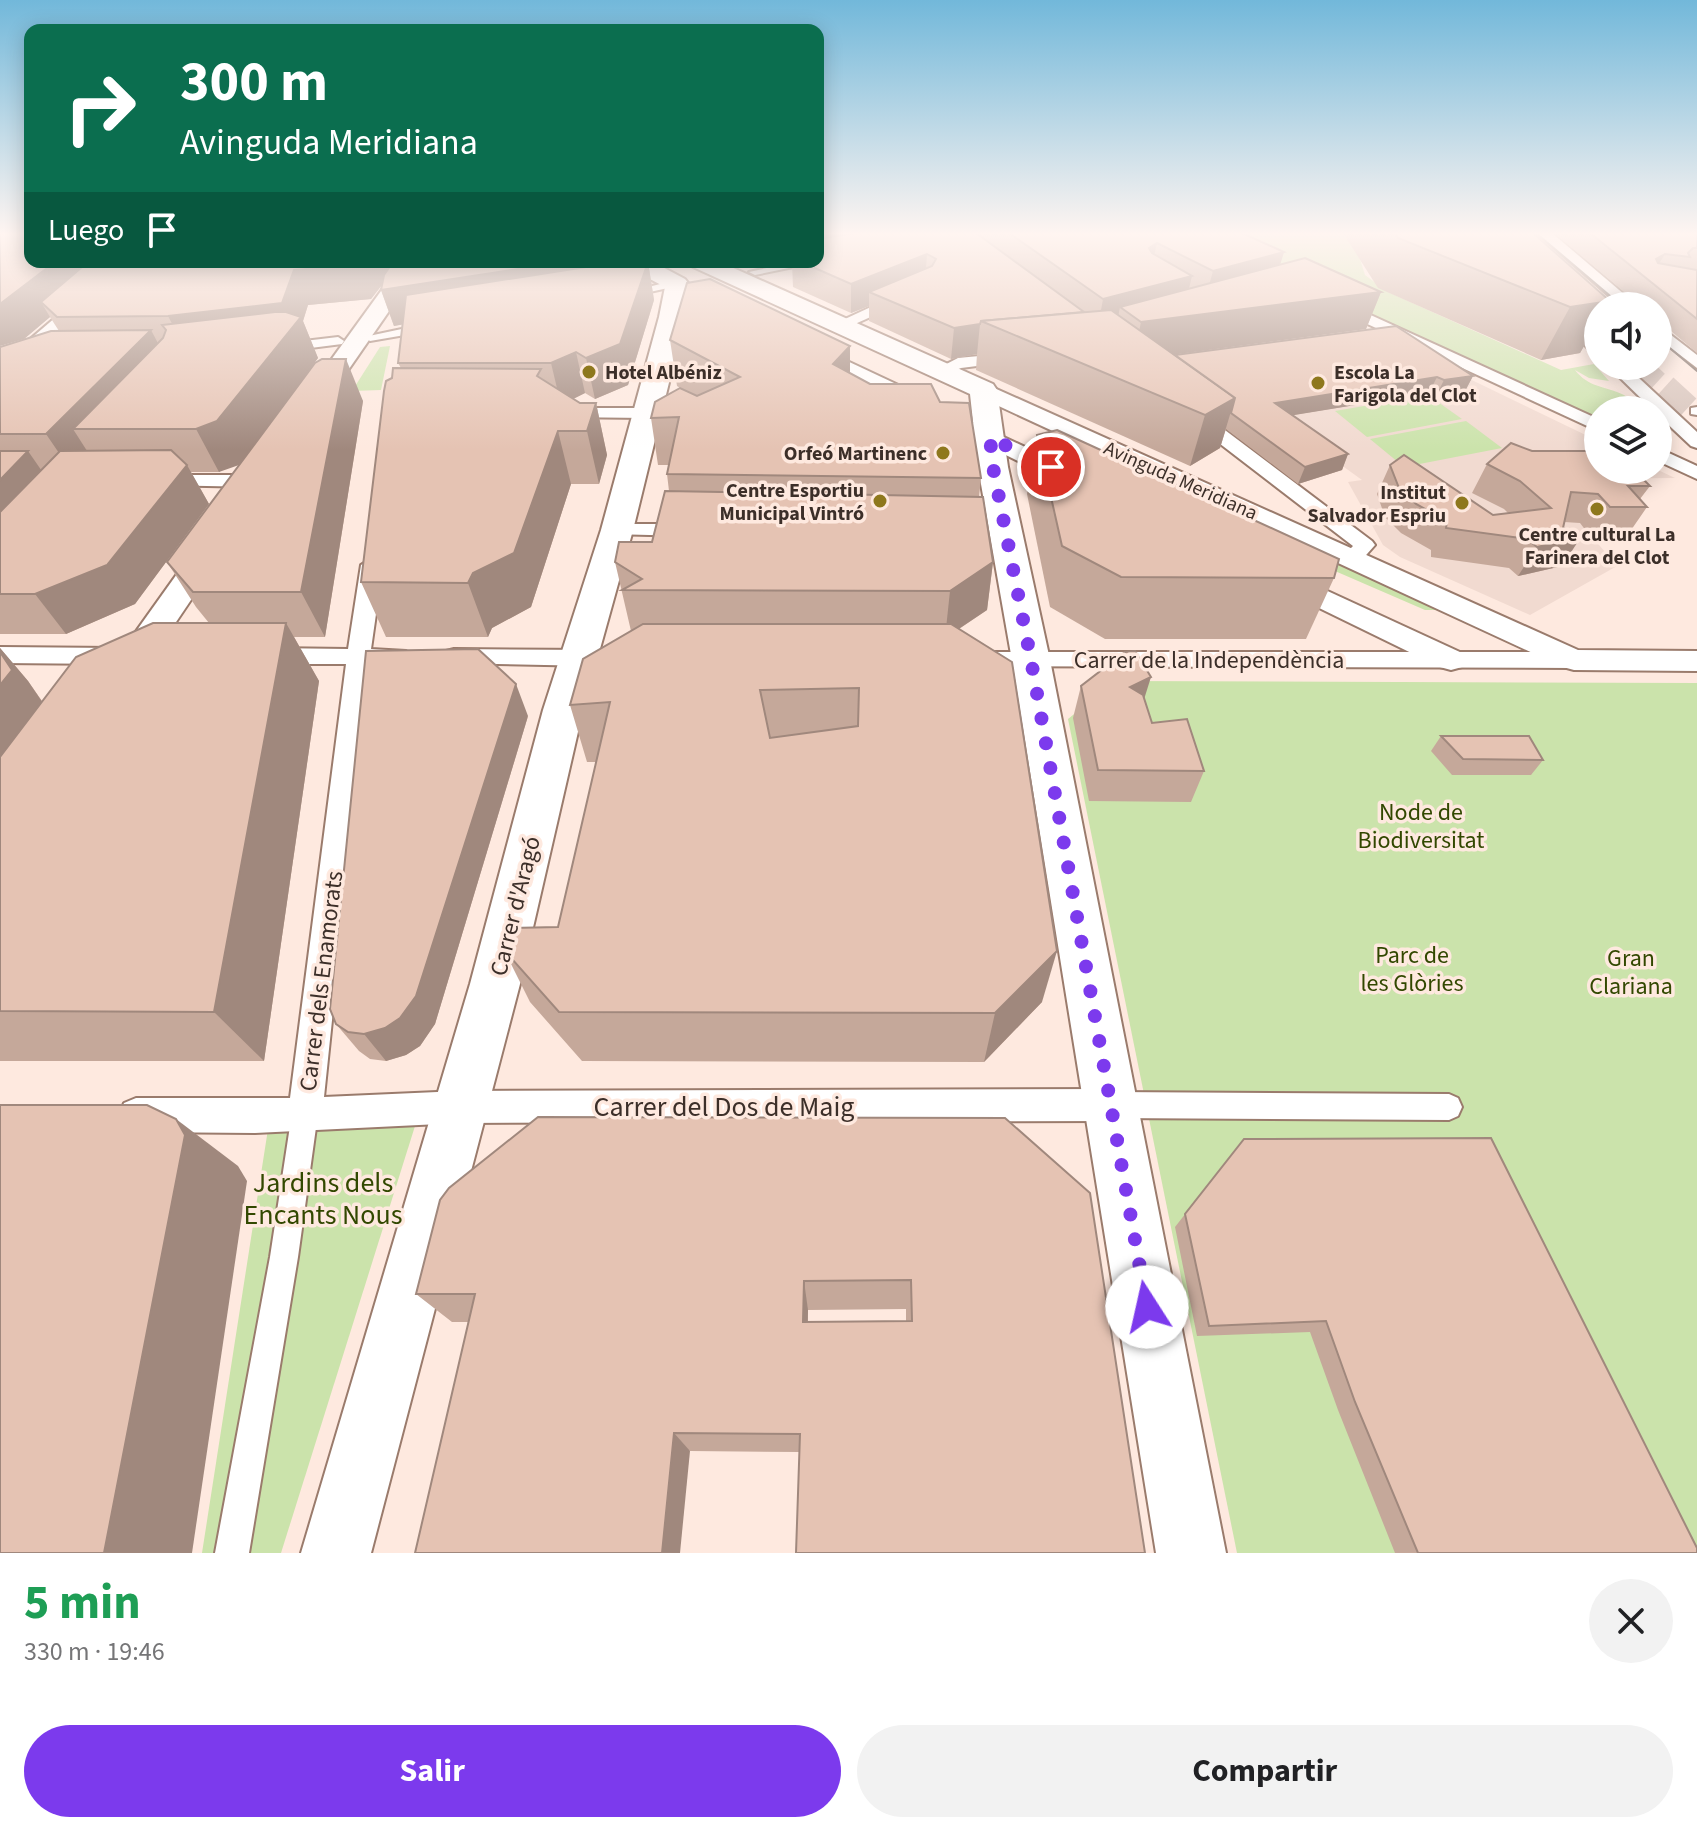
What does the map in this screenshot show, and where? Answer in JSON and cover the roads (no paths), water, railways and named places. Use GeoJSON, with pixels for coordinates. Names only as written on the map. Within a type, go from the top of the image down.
{"type":"FeatureCollection","features":[{"type":"Feature","properties":{"kind":"main road"},"geometry":{"type":"LineString","coordinates":[[2,367],[78,305]]}},
{"type":"Feature","properties":{"kind":"main road"},"geometry":{"type":"LineString","coordinates":[[297,425],[382,305]]}},
{"type":"Feature","properties":{"kind":"main road","name":"Carrer d'Aragó"},"geometry":{"type":"LineString","coordinates":[[336,1553],[495,984],[598,658],[617,530],[647,413],[669,305]]}},
{"type":"Feature","properties":{"kind":"main road","name":"Avinguda Meridiana"},"geometry":{"type":"LineString","coordinates":[[798,305],[983,390]]}},
{"type":"Feature","properties":{"kind":"main road"},"geometry":{"type":"LineString","coordinates":[[983,390],[993,467],[997,535],[1031,660],[1191,1553]]}},
{"type":"Feature","properties":{"kind":"main road"},"geometry":{"type":"LineString","coordinates":[[109,693],[152,656],[233,515],[273,459]]}},
{"type":"Feature","properties":{"kind":"street"},"geometry":{"type":"LineString","coordinates":[[840,325],[885,305]]}},
{"type":"Feature","properties":{"kind":"street"},"geometry":{"type":"LineString","coordinates":[[1339,305],[1584,419]]}},
{"type":"Feature","properties":{"kind":"street"},"geometry":{"type":"LineString","coordinates":[[1554,308],[1584,336]]}},
{"type":"Feature","properties":{"kind":"street"},"geometry":{"type":"LineString","coordinates":[[370,337],[441,325]]}},
{"type":"Feature","properties":{"kind":"street"},"geometry":{"type":"LineString","coordinates":[[404,346],[406,331]]}},
{"type":"Feature","properties":{"kind":"street"},"geometry":{"type":"LineString","coordinates":[[1368,336],[1396,332]]}},
{"type":"Feature","properties":{"kind":"street"},"geometry":{"type":"LineString","coordinates":[[275,349],[338,341]]}},
{"type":"Feature","properties":{"kind":"street","name":"Avinguda Meridiana"},"geometry":{"type":"LineString","coordinates":[[792,341],[1091,487]]}},
{"type":"Feature","properties":{"kind":"street"},"geometry":{"type":"LineString","coordinates":[[1672,342],[1697,363]]}},
{"type":"Feature","properties":{"kind":"street"},"geometry":{"type":"LineString","coordinates":[[941,371],[958,363],[1033,356]]}},
{"type":"Feature","properties":{"kind":"street"},"geometry":{"type":"LineString","coordinates":[[1631,380],[1697,442]]}},
{"type":"Feature","properties":{"kind":"street","name":"Avinguda Meridiana"},"geometry":{"type":"LineString","coordinates":[[983,390],[1574,660]]}},
{"type":"Feature","properties":{"kind":"street"},"geometry":{"type":"LineString","coordinates":[[1184,408],[1365,545],[1352,558]]}},
{"type":"Feature","properties":{"kind":"street"},"geometry":{"type":"LineString","coordinates":[[540,413],[647,413]]}},
{"type":"Feature","properties":{"kind":"street"},"geometry":{"type":"LineString","coordinates":[[1672,461],[1697,473]]}},
{"type":"Feature","properties":{"kind":"street"},"geometry":{"type":"LineString","coordinates":[[140,481],[257,481]]}},
{"type":"Feature","properties":{"kind":"street"},"geometry":{"type":"LineString","coordinates":[[617,530],[704,530]]}},
{"type":"Feature","properties":{"kind":"street","name":"Carrer dels Enamorats"},"geometry":{"type":"LineString","coordinates":[[232,1553],[305,1113],[375,543]]}},
{"type":"Feature","properties":{"kind":"street"},"geometry":{"type":"LineString","coordinates":[[1254,565],[1451,660]]}},
{"type":"Feature","properties":{"kind":"street"},"geometry":{"type":"LineString","coordinates":[[0,655],[152,656]]}},
{"type":"Feature","properties":{"kind":"street"},"geometry":{"type":"LineString","coordinates":[[253,656],[598,658]]}},
{"type":"Feature","properties":{"kind":"street","name":"Carrer de la Independència"},"geometry":{"type":"LineString","coordinates":[[945,660],[1697,661]]}},
{"type":"Feature","properties":{"kind":"street","name":"Carrer del Dos de Maig"},"geometry":{"type":"LineString","coordinates":[[112,1115],[255,1116],[460,1107],[1449,1107]]}},
{"type":"Feature","properties":{"kind":"tunnel"},"geometry":{"type":"LineString","coordinates":[[1572,305],[1584,316]]}},
{"type":"Feature","properties":{"kind":"tunnel"},"geometry":{"type":"LineString","coordinates":[[1653,380],[1665,391]]}},
{"type":"Feature","properties":{"kind":"tunnel"},"geometry":{"type":"LineString","coordinates":[[1663,389],[1697,420]]}},
{"type":"Feature","properties":{"kind":"tram line"},"geometry":{"type":"LineString","coordinates":[[1672,350],[1697,371]]}},
{"type":"Feature","properties":{"kind":"place","name":"Hotel Albéniz"},"geometry":{"type":"Point","coordinates":[589,372]}},
{"type":"Feature","properties":{"kind":"place","name":"Escola La Farigola del Clot"},"geometry":{"type":"Point","coordinates":[1318,383]}},
{"type":"Feature","properties":{"kind":"place","name":"Orfeó Martinenc"},"geometry":{"type":"Point","coordinates":[943,453]}},
{"type":"Feature","properties":{"kind":"place","name":"Centre Esportiu Municipal Vintró"},"geometry":{"type":"Point","coordinates":[880,501]}},
{"type":"Feature","properties":{"kind":"place","name":"Institut Salvador Espriu"},"geometry":{"type":"Point","coordinates":[1462,503]}},
{"type":"Feature","properties":{"kind":"place","name":"Centre cultural La Farinera del Clot"},"geometry":{"type":"Point","coordinates":[1597,509]}},
{"type":"Feature","properties":{"kind":"park label","name":"Node de Biodiversitat"},"geometry":{"type":"Point","coordinates":[1421,826]}},
{"type":"Feature","properties":{"kind":"park label","name":"Parc de les Glòries"},"geometry":{"type":"Point","coordinates":[1412,969]}},
{"type":"Feature","properties":{"kind":"park label","name":"Gran Clariana"},"geometry":{"type":"Point","coordinates":[1631,972]}},
{"type":"Feature","properties":{"kind":"park label","name":"Jardins dels Encants Nous"},"geometry":{"type":"Point","coordinates":[323,1198]}}]}
